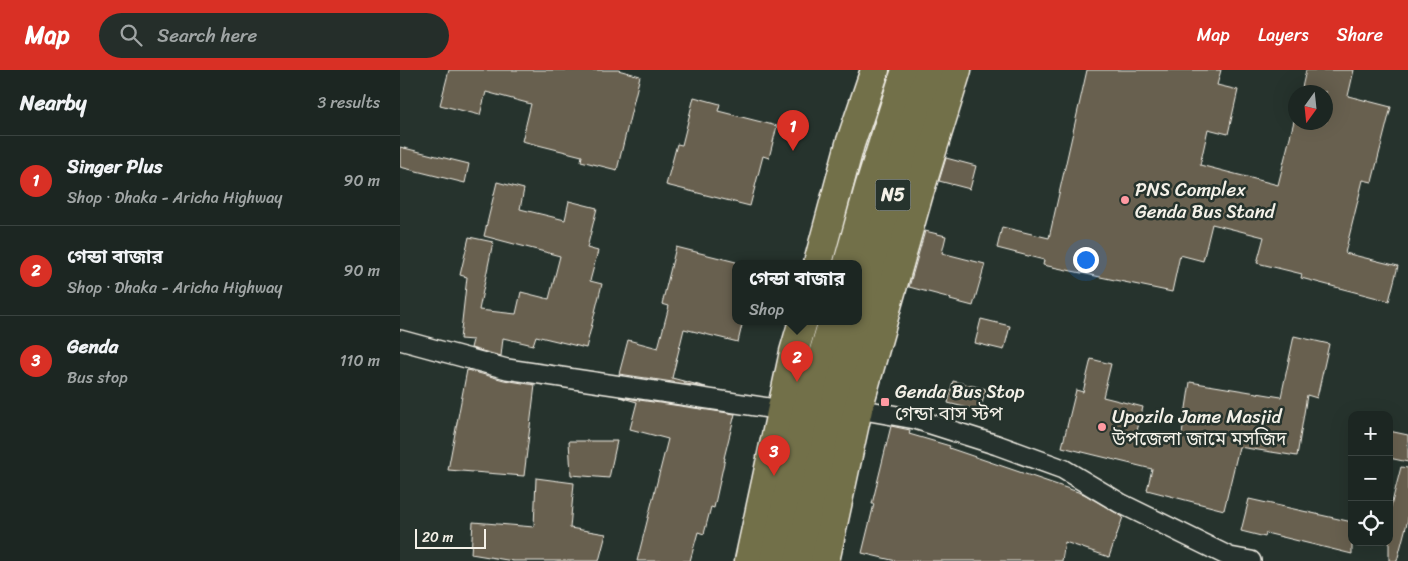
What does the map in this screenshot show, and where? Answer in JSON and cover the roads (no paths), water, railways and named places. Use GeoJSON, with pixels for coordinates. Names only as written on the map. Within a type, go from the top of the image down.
{"type":"FeatureCollection","features":[{"type":"Feature","properties":{"kind":"highway"},"geometry":{"type":"LineString","coordinates":[[819,260],[850,144],[874,70]]}},
{"type":"Feature","properties":{"kind":"highway","name":"N5"},"geometry":{"type":"LineString","coordinates":[[849,260],[906,70]]}},
{"type":"Feature","properties":{"kind":"highway","name":"N5"},"geometry":{"type":"LineString","coordinates":[[862,307],[930,70]]}},
{"type":"Feature","properties":{"kind":"highway"},"geometry":{"type":"LineString","coordinates":[[825,561],[858,409],[919,193],[957,70]]}},
{"type":"Feature","properties":{"kind":"highway"},"geometry":{"type":"LineString","coordinates":[[749,561],[802,325]]}},
{"type":"Feature","properties":{"kind":"highway"},"geometry":{"type":"LineString","coordinates":[[774,561],[807,407],[832,325]]}},
{"type":"Feature","properties":{"kind":"highway","name":"N5"},"geometry":{"type":"LineString","coordinates":[[799,561],[833,413],[857,325]]}},
{"type":"Feature","properties":{"kind":"street"},"geometry":{"type":"LineString","coordinates":[[400,340],[507,369],[782,410]]}},
{"type":"Feature","properties":{"kind":"street"},"geometry":{"type":"LineString","coordinates":[[858,409],[916,419],[1063,469],[1120,502],[1230,557],[1251,561]]}},
{"type":"Feature","properties":{"kind":"place","name":"Singer Plus"},"geometry":{"type":"Point","coordinates":[793,151]}},
{"type":"Feature","properties":{"kind":"place","name":"PNS Complex Genda Bus Stand"},"geometry":{"type":"Point","coordinates":[1125,200]}},
{"type":"Feature","properties":{"kind":"place","name":"গেন্ডা বাজার"},"geometry":{"type":"Point","coordinates":[797,382]}},
{"type":"Feature","properties":{"kind":"place","name":"Genda Bus Stop গেন্ডা বাস স্টপ"},"geometry":{"type":"Point","coordinates":[885,402]}},
{"type":"Feature","properties":{"kind":"place","name":"Upozila Jame Masjid উপজেলা জামে মসজিদ"},"geometry":{"type":"Point","coordinates":[1102,427]}},
{"type":"Feature","properties":{"kind":"place","name":"Genda"},"geometry":{"type":"Point","coordinates":[774,476]}}]}
